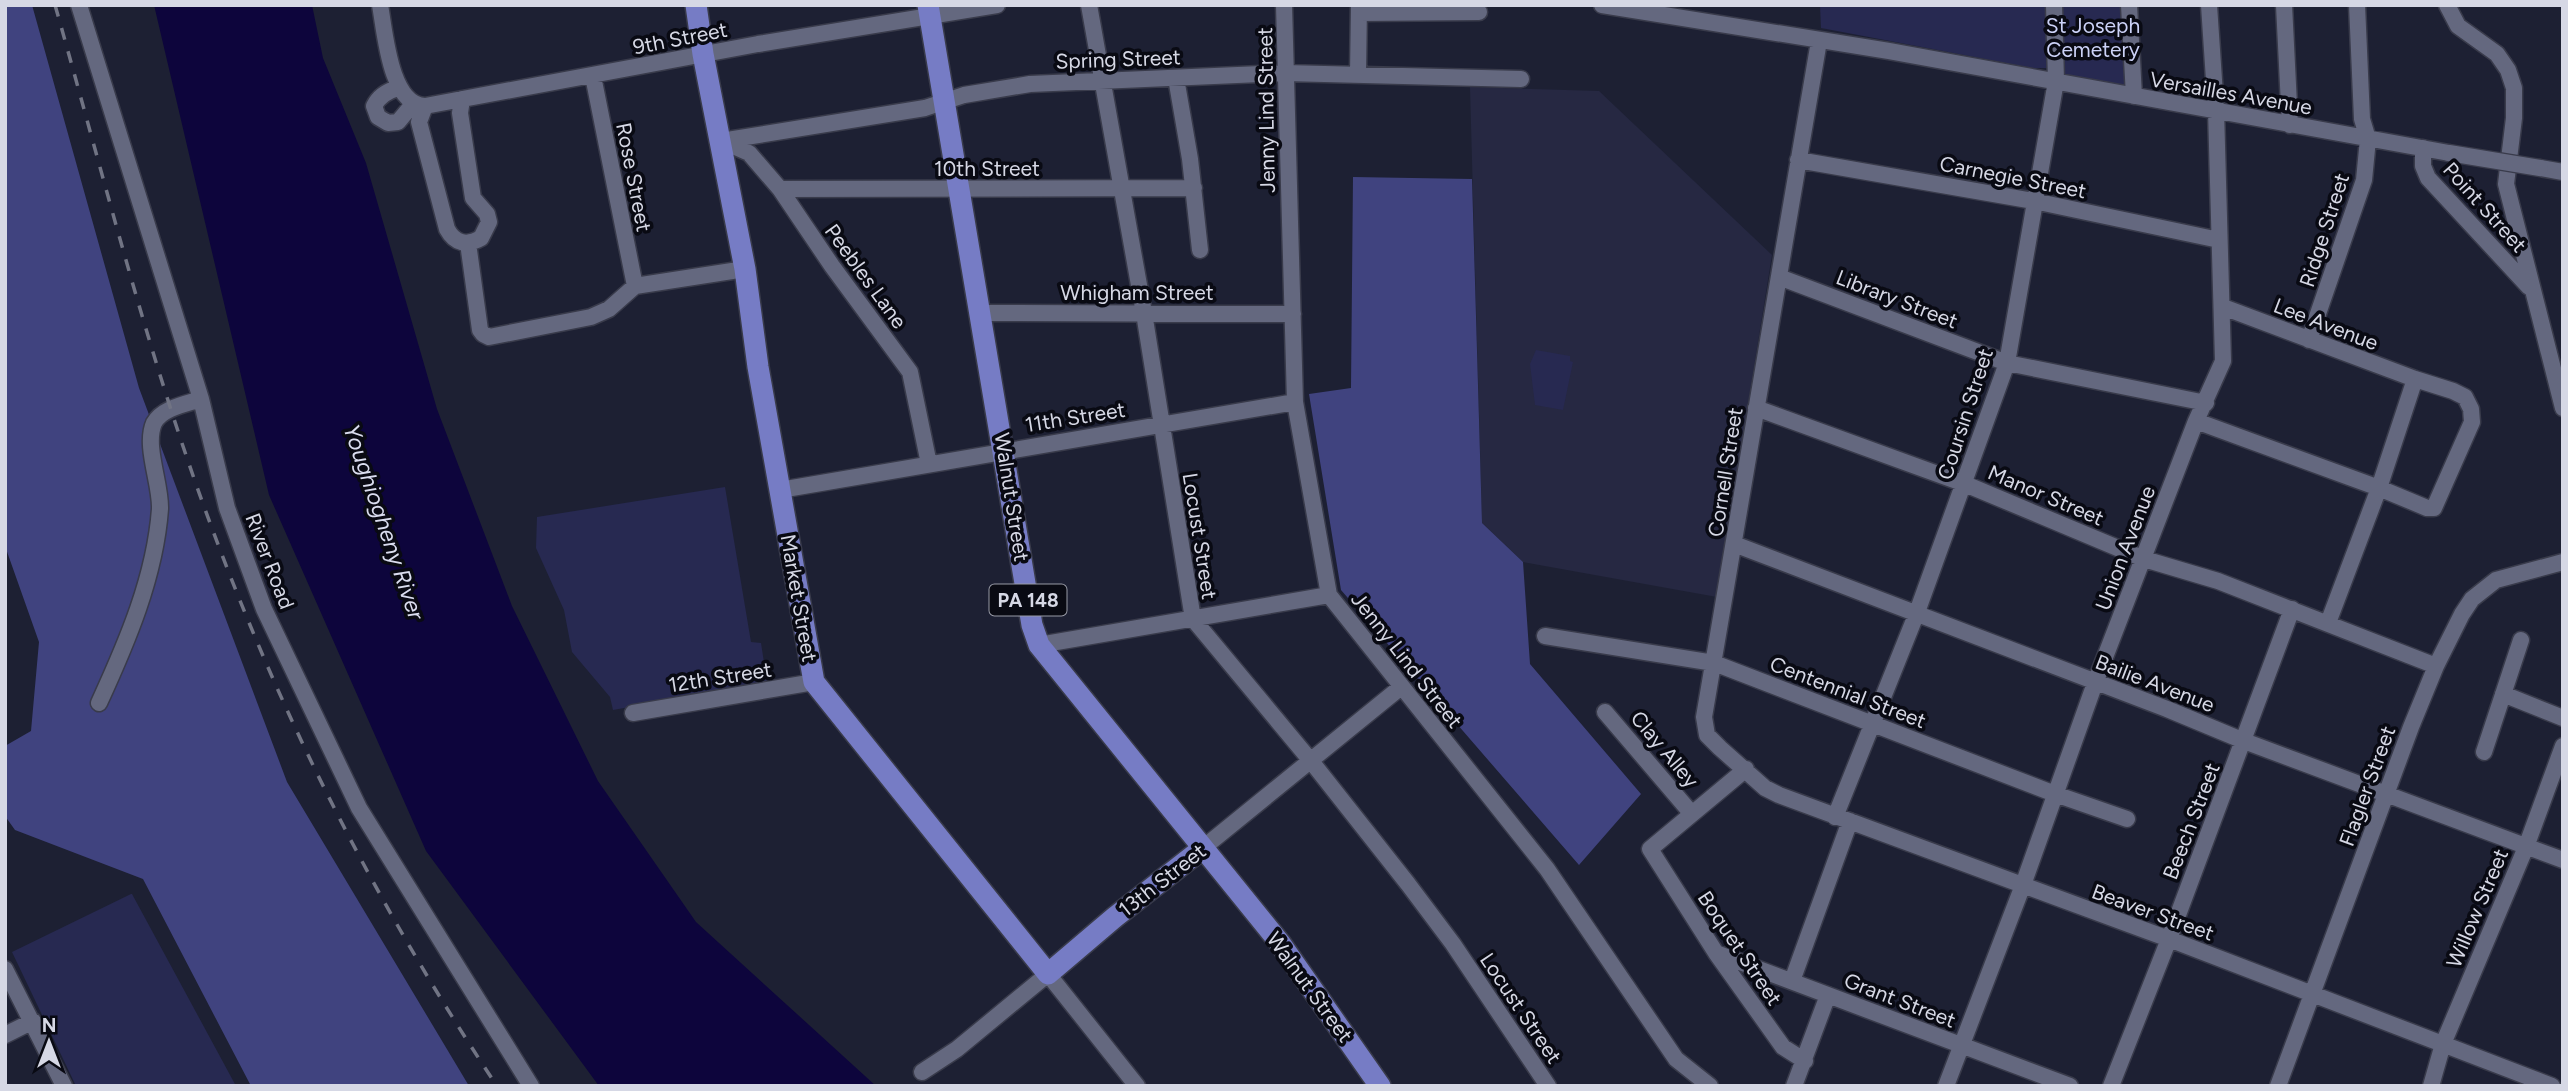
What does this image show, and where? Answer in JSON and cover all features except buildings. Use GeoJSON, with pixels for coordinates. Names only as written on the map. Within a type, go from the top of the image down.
{"type":"FeatureCollection","features":[{"type":"Feature","properties":{"kind":"main road","name":"Market Street"},"geometry":{"type":"LineString","coordinates":[[696,5],[703,54],[746,269],[758,367],[814,682],[1048,974]]}},
{"type":"Feature","properties":{"kind":"main road","name":"Walnut Street"},"geometry":{"type":"LineString","coordinates":[[929,11],[1032,625],[1039,645],[1280,943],[1380,1086]]}},
{"type":"Feature","properties":{"kind":"main road","name":"13th Street"},"geometry":{"type":"LineString","coordinates":[[1048,974],[1203,848]]}},
{"type":"Feature","properties":{"kind":"street","name":"River Road"},"geometry":{"type":"LineString","coordinates":[[79,5],[201,399],[227,508],[264,609],[359,808],[531,1086]]}},
{"type":"Feature","properties":{"kind":"street"},"geometry":{"type":"LineString","coordinates":[[380,5],[398,88],[419,105],[419,122],[447,229],[458,242],[468,243],[481,238],[489,222],[487,214],[473,198],[460,113],[462,99]]}},
{"type":"Feature","properties":{"kind":"street","name":"9th Street"},"geometry":{"type":"LineString","coordinates":[[398,88],[387,91],[374,106],[378,117],[388,123],[398,122],[419,105],[593,76],[929,11],[997,5]]}},
{"type":"Feature","properties":{"kind":"street","name":"Locust Street"},"geometry":{"type":"LineString","coordinates":[[1089,5],[1144,313],[1192,619],[1311,761],[1453,944],[1548,1086]]}},
{"type":"Feature","properties":{"kind":"street","name":"Jenny Lind Street"},"geometry":{"type":"LineString","coordinates":[[1284,5],[1295,402],[1329,595],[1546,869],[1676,1059],[1710,1086]]}},
{"type":"Feature","properties":{"kind":"street","name":"Versailles Avenue"},"geometry":{"type":"LineString","coordinates":[[1602,5],[1889,51],[2563,172]]}},
{"type":"Feature","properties":{"kind":"street","name":"Coursin Street"},"geometry":{"type":"LineString","coordinates":[[1792,981],[1873,724],[1965,484],[2007,363],[2056,82],[2054,5]]}},
{"type":"Feature","properties":{"kind":"street"},"geometry":{"type":"LineString","coordinates":[[2129,5],[2134,96]]}},
{"type":"Feature","properties":{"kind":"street","name":"Union Avenue"},"geometry":{"type":"LineString","coordinates":[[1946,1086],[2023,885],[2095,683],[2196,421],[2222,361],[2223,307],[2216,110],[2209,5]]}},
{"type":"Feature","properties":{"kind":"street"},"geometry":{"type":"LineString","coordinates":[[2284,5],[2290,125]]}},
{"type":"Feature","properties":{"kind":"street","name":"Ridge Street"},"geometry":{"type":"LineString","coordinates":[[2309,340],[2364,180],[2368,139],[2362,119],[2357,5]]}},
{"type":"Feature","properties":{"kind":"street"},"geometry":{"type":"LineString","coordinates":[[2447,5],[2458,26],[2497,54],[2508,70],[2514,88],[2514,118],[2506,184],[2563,408]]}},
{"type":"Feature","properties":{"kind":"street"},"geometry":{"type":"LineString","coordinates":[[1358,74],[1359,9],[1479,12]]}},
{"type":"Feature","properties":{"kind":"street","name":"Cornell Street"},"geometry":{"type":"LineString","coordinates":[[1746,769],[1707,735],[1704,718],[1819,41]]}},
{"type":"Feature","properties":{"kind":"street","name":"Spring Street"},"geometry":{"type":"LineString","coordinates":[[721,141],[898,112],[964,95],[1030,84],[1285,73],[1521,79]]}},
{"type":"Feature","properties":{"kind":"street","name":"Rose Street"},"geometry":{"type":"LineString","coordinates":[[593,76],[635,286]]}},
{"type":"Feature","properties":{"kind":"street"},"geometry":{"type":"LineString","coordinates":[[1176,78],[1194,188],[1200,250]]}},
{"type":"Feature","properties":{"kind":"street","name":"Peebles Lane"},"geometry":{"type":"LineString","coordinates":[[721,141],[750,153],[780,189],[832,267],[910,372],[929,464]]}},
{"type":"Feature","properties":{"kind":"street","name":"Point Street"},"geometry":{"type":"LineString","coordinates":[[2423,148],[2423,166],[2428,178],[2531,288]]}},
{"type":"Feature","properties":{"kind":"street","name":"Carnegie Street"},"geometry":{"type":"LineString","coordinates":[[1798,160],[2034,201],[2219,240]]}},
{"type":"Feature","properties":{"kind":"street","name":"10th Street"},"geometry":{"type":"LineString","coordinates":[[780,189],[1194,188]]}},
{"type":"Feature","properties":{"kind":"street"},"geometry":{"type":"LineString","coordinates":[[468,243],[480,330],[489,337],[591,317],[609,309],[635,286],[746,269]]}},
{"type":"Feature","properties":{"kind":"street","name":"Library Street"},"geometry":{"type":"LineString","coordinates":[[1779,277],[2007,363],[2206,403]]}},
{"type":"Feature","properties":{"kind":"street","name":"Lee Avenue"},"geometry":{"type":"LineString","coordinates":[[2223,307],[2415,379]]}},
{"type":"Feature","properties":{"kind":"street","name":"Whigham Street"},"geometry":{"type":"LineString","coordinates":[[981,313],[1293,314]]}},
{"type":"Feature","properties":{"kind":"street"},"geometry":{"type":"LineString","coordinates":[[2196,421],[2379,488],[2427,508],[2434,508],[2472,422],[2471,409],[2465,397],[2415,379],[2379,488],[2328,623]]}},
{"type":"Feature","properties":{"kind":"street"},"geometry":{"type":"LineString","coordinates":[[99,703],[131,633],[151,562],[160,507],[151,436],[155,421],[166,412],[201,399]]}},
{"type":"Feature","properties":{"kind":"street","name":"11th Street"},"geometry":{"type":"LineString","coordinates":[[780,490],[1295,402]]}},
{"type":"Feature","properties":{"kind":"street","name":"Manor Street"},"geometry":{"type":"LineString","coordinates":[[1756,408],[1965,484],[2144,559],[2218,581],[2437,666]]}},
{"type":"Feature","properties":{"kind":"street","name":"Bailie Avenue"},"geometry":{"type":"LineString","coordinates":[[1734,544],[2244,741],[2563,860]]}},
{"type":"Feature","properties":{"kind":"street","name":"Flagler Street"},"geometry":{"type":"LineString","coordinates":[[2278,1086],[2387,793],[2437,666],[2462,614],[2482,590],[2497,580],[2563,562]]}},
{"type":"Feature","properties":{"kind":"street"},"geometry":{"type":"LineString","coordinates":[[1039,645],[1329,595]]}},
{"type":"Feature","properties":{"kind":"street","name":"Beech Street"},"geometry":{"type":"LineString","coordinates":[[2111,1086],[2292,609]]}},
{"type":"Feature","properties":{"kind":"street","name":"Centennial Street"},"geometry":{"type":"LineString","coordinates":[[1545,636],[1714,663],[2127,820]]}},
{"type":"Feature","properties":{"kind":"street"},"geometry":{"type":"LineString","coordinates":[[2484,752],[2521,640]]}},
{"type":"Feature","properties":{"kind":"street","name":"12th Street"},"geometry":{"type":"LineString","coordinates":[[633,713],[814,682]]}},
{"type":"Feature","properties":{"kind":"street","name":"13th Street"},"geometry":{"type":"LineString","coordinates":[[1203,848],[1401,687]]}},
{"type":"Feature","properties":{"kind":"street"},"geometry":{"type":"LineString","coordinates":[[2503,694],[2563,718]]}},
{"type":"Feature","properties":{"kind":"street","name":"Clay Alley"},"geometry":{"type":"LineString","coordinates":[[1605,712],[1692,814]]}},
{"type":"Feature","properties":{"kind":"street","name":"Willow Street"},"geometry":{"type":"LineString","coordinates":[[2431,1086],[2443,1044],[2526,847],[2563,746]]}},
{"type":"Feature","properties":{"kind":"street"},"geometry":{"type":"LineString","coordinates":[[1692,814],[1746,769]]}},
{"type":"Feature","properties":{"kind":"street","name":"Beaver Street"},"geometry":{"type":"LineString","coordinates":[[1746,769],[1765,788],[1843,819],[2169,939],[2552,1086]]}},
{"type":"Feature","properties":{"kind":"street","name":"Boquet Street"},"geometry":{"type":"LineString","coordinates":[[1692,814],[1650,849],[1716,953],[1783,1047],[1805,1061]]}},
{"type":"Feature","properties":{"kind":"street","name":"Grant Street"},"geometry":{"type":"LineString","coordinates":[[1716,953],[2070,1086]]}},
{"type":"Feature","properties":{"kind":"street"},"geometry":{"type":"LineString","coordinates":[[5,969],[64,1086]]}},
{"type":"Feature","properties":{"kind":"street","name":"13th Street"},"geometry":{"type":"LineString","coordinates":[[922,1072],[957,1049],[1048,974]]}},
{"type":"Feature","properties":{"kind":"street","name":"Market Street"},"geometry":{"type":"LineString","coordinates":[[1048,974],[1137,1086]]}},
{"type":"Feature","properties":{"kind":"street"},"geometry":{"type":"LineString","coordinates":[[1794,1086],[1828,995]]}},
{"type":"Feature","properties":{"kind":"street"},"geometry":{"type":"LineString","coordinates":[[5,1035],[33,1021]]}},
{"type":"Feature","properties":{"kind":"shaded area"},"geometry":{"type":"Polygon","coordinates":[[[5,5],[32,5],[139,388],[287,782],[469,1086],[251,1086],[143,879],[15,830],[5,816],[5,746],[31,731],[39,642],[5,546],[5,5]]]}},
{"type":"Feature","properties":{"kind":"shaded area"},"geometry":{"type":"Polygon","coordinates":[[[1470,87],[1599,91],[1772,255],[1717,597],[1523,562],[1482,523],[1470,87]]]}},
{"type":"Feature","properties":{"kind":"shaded area"},"geometry":{"type":"Polygon","coordinates":[[[1353,177],[1472,179],[1482,523],[1523,562],[1530,664],[1641,794],[1579,865],[1341,590],[1309,394],[1351,388],[1353,177]]]}},
{"type":"Feature","properties":{"kind":"green space"},"geometry":{"type":"Polygon","coordinates":[[[1820,5],[2046,5],[2047,68],[2033,68],[1821,28],[1820,5]]]}},
{"type":"Feature","properties":{"kind":"green space","name":"St Joseph Cemetery"},"geometry":{"type":"Polygon","coordinates":[[[2061,5],[2122,5],[2125,86],[2064,74],[2061,5]]]}},
{"type":"Feature","properties":{"kind":"green space"},"geometry":{"type":"Polygon","coordinates":[[[1536,350],[1570,356],[1570,361],[1573,362],[1563,410],[1535,405],[1530,364],[1536,350]]]}},
{"type":"Feature","properties":{"kind":"green space"},"geometry":{"type":"Polygon","coordinates":[[[725,487],[751,642],[761,643],[767,682],[613,710],[610,697],[572,652],[564,610],[536,548],[537,517],[725,487]]]}},
{"type":"Feature","properties":{"kind":"green space"},"geometry":{"type":"Polygon","coordinates":[[[132,894],[236,1086],[76,1086],[12,952],[132,894]]]}},
{"type":"Feature","properties":{"kind":"water","name":"Youghiogheny River"},"geometry":{"type":"Polygon","coordinates":[[[154,5],[312,5],[323,58],[366,163],[437,409],[512,606],[598,781],[696,922],[876,1086],[599,1086],[426,851],[269,495],[154,5]]]}},
{"type":"Feature","properties":{"kind":"railway"},"geometry":{"type":"LineString","coordinates":[[55,5],[168,401],[241,604],[304,747],[338,816],[414,953],[497,1086]]}}]}
